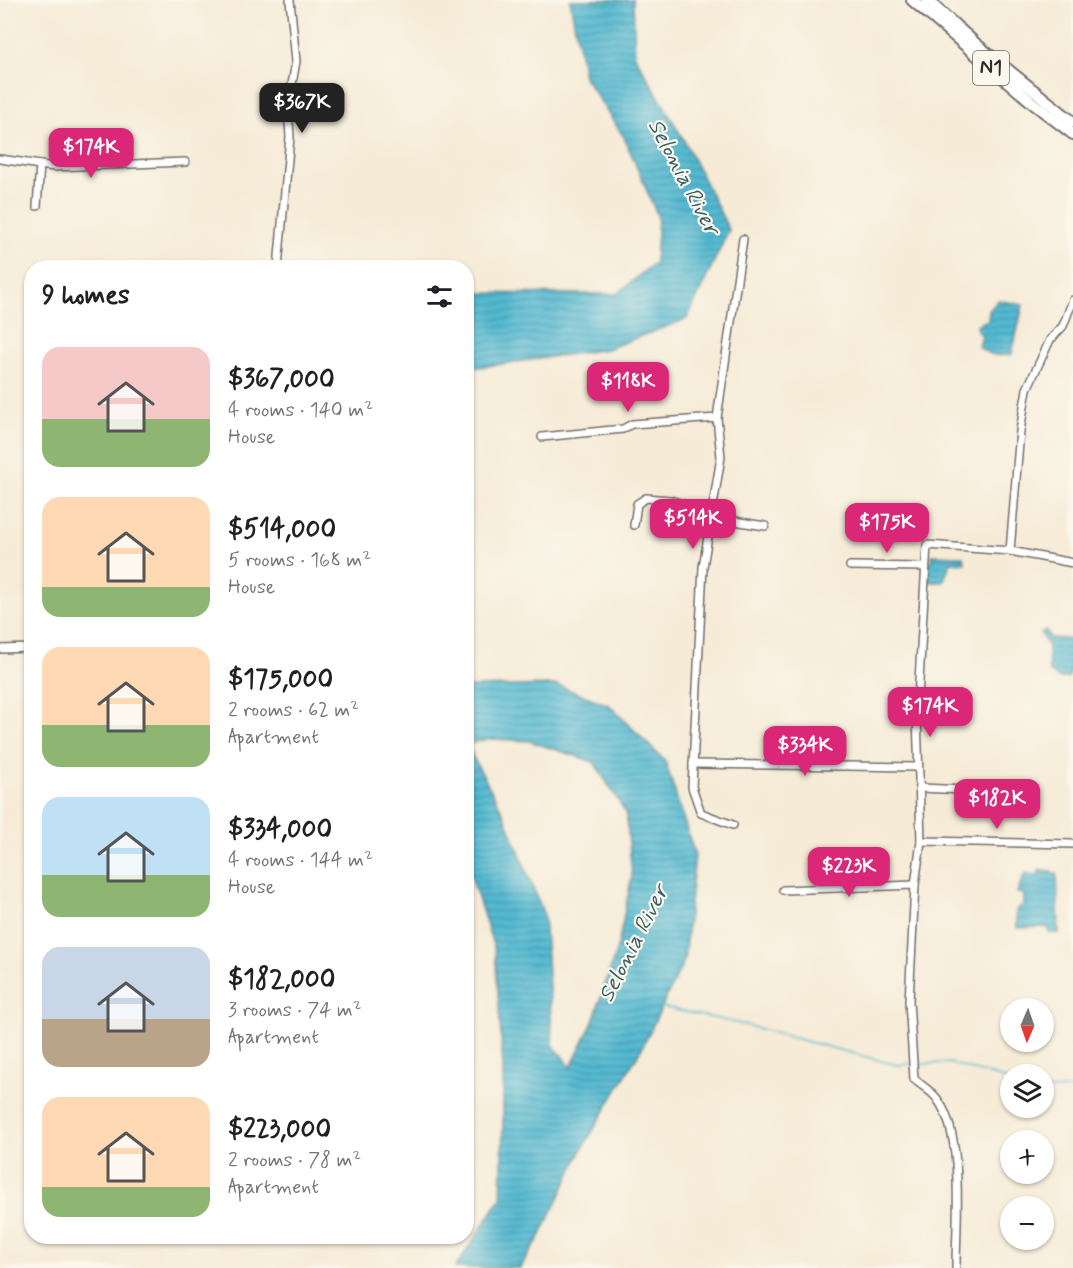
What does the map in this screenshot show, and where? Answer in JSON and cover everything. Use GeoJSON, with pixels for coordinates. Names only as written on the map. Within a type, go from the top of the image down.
{"type":"FeatureCollection","features":[{"type":"Feature","properties":{"kind":"highway","name":"N1"},"geometry":{"type":"LineString","coordinates":[[912,0],[1073,134]]}},
{"type":"Feature","properties":{"kind":"highway","name":"N1"},"geometry":{"type":"LineString","coordinates":[[927,0],[993,59],[1073,122]]}},
{"type":"Feature","properties":{"kind":"street"},"geometry":{"type":"LineString","coordinates":[[279,260],[290,137],[288,108],[296,61],[290,0]]}},
{"type":"Feature","properties":{"kind":"street"},"geometry":{"type":"LineString","coordinates":[[0,159],[77,168],[153,161],[185,162]]}},
{"type":"Feature","properties":{"kind":"street"},"geometry":{"type":"LineString","coordinates":[[37,206],[40,165]]}},
{"type":"Feature","properties":{"kind":"street"},"geometry":{"type":"LineString","coordinates":[[733,825],[701,813],[692,787],[698,633],[710,514],[721,457],[717,418],[743,239]]}},
{"type":"Feature","properties":{"kind":"street"},"geometry":{"type":"LineString","coordinates":[[1010,551],[1020,430],[1027,389],[1050,340],[1063,326],[1073,300]]}},
{"type":"Feature","properties":{"kind":"street"},"geometry":{"type":"LineString","coordinates":[[542,437],[623,429],[632,424],[717,418]]}},
{"type":"Feature","properties":{"kind":"street"},"geometry":{"type":"LineString","coordinates":[[634,525],[637,504],[646,498],[670,500],[710,514],[765,526]]}},
{"type":"Feature","properties":{"kind":"street"},"geometry":{"type":"LineString","coordinates":[[956,1268],[956,1160],[952,1135],[938,1100],[914,1079],[909,1001],[915,885],[921,841],[921,788],[917,767],[924,567],[927,545],[1010,551],[1073,563]]}},
{"type":"Feature","properties":{"kind":"street"},"geometry":{"type":"LineString","coordinates":[[850,566],[924,567]]}},
{"type":"Feature","properties":{"kind":"street"},"geometry":{"type":"LineString","coordinates":[[0,649],[24,648]]}},
{"type":"Feature","properties":{"kind":"street"},"geometry":{"type":"LineString","coordinates":[[693,764],[917,767]]}},
{"type":"Feature","properties":{"kind":"street"},"geometry":{"type":"LineString","coordinates":[[921,788],[964,790]]}},
{"type":"Feature","properties":{"kind":"street"},"geometry":{"type":"LineString","coordinates":[[921,841],[1073,844]]}},
{"type":"Feature","properties":{"kind":"street"},"geometry":{"type":"LineString","coordinates":[[783,890],[915,885]]}},
{"type":"Feature","properties":{"kind":"water","name":"Selonia River"},"geometry":{"type":"Polygon","coordinates":[[[570,0],[633,0],[635,56],[684,140],[729,230],[687,319],[607,349],[474,368],[474,293],[617,294],[655,262],[658,217],[624,137],[584,77],[570,0]]]}},
{"type":"Feature","properties":{"kind":"water"},"geometry":{"type":"Polygon","coordinates":[[[998,300],[1023,305],[1012,354],[1008,355],[990,354],[979,347],[982,335],[977,331],[977,325],[988,320],[989,311],[998,300]]]}},
{"type":"Feature","properties":{"kind":"water"},"geometry":{"type":"Polygon","coordinates":[[[932,555],[963,556],[965,563],[951,562],[943,582],[929,582],[926,576],[927,562],[931,562],[932,555]]]}},
{"type":"Feature","properties":{"kind":"water"},"geometry":{"type":"Polygon","coordinates":[[[1046,630],[1050,638],[1069,639],[1073,660],[1069,677],[1060,679],[1049,672],[1048,647],[1041,633],[1046,630]]]}},
{"type":"Feature","properties":{"kind":"water","name":"Selonia River"},"geometry":{"type":"Polygon","coordinates":[[[556,685],[609,705],[665,761],[695,855],[684,961],[642,1048],[585,1144],[540,1237],[520,1268],[455,1268],[471,1244],[474,1244],[474,1239],[501,1198],[503,1067],[495,951],[474,886],[474,759],[504,814],[544,915],[553,1045],[571,1067],[592,1024],[618,945],[632,875],[626,813],[594,762],[529,741],[490,739],[474,742],[474,687],[556,685]]]}},
{"type":"Feature","properties":{"kind":"water"},"geometry":{"type":"Polygon","coordinates":[[[1039,870],[1057,873],[1059,933],[1049,933],[1048,927],[1017,928],[1016,910],[1024,904],[1024,894],[1017,893],[1025,873],[1038,875],[1039,870]]]}},
{"type":"Feature","properties":{"kind":"waterway"},"geometry":{"type":"LineString","coordinates":[[662,1007],[737,1023],[897,1065],[911,1064]]}},
{"type":"Feature","properties":{"kind":"waterway"},"geometry":{"type":"LineString","coordinates":[[916,1064],[949,1063],[1000,1078]]}},
{"type":"Feature","properties":{"kind":"waterway"},"geometry":{"type":"LineString","coordinates":[[1054,1090],[1073,1089]]}}]}
